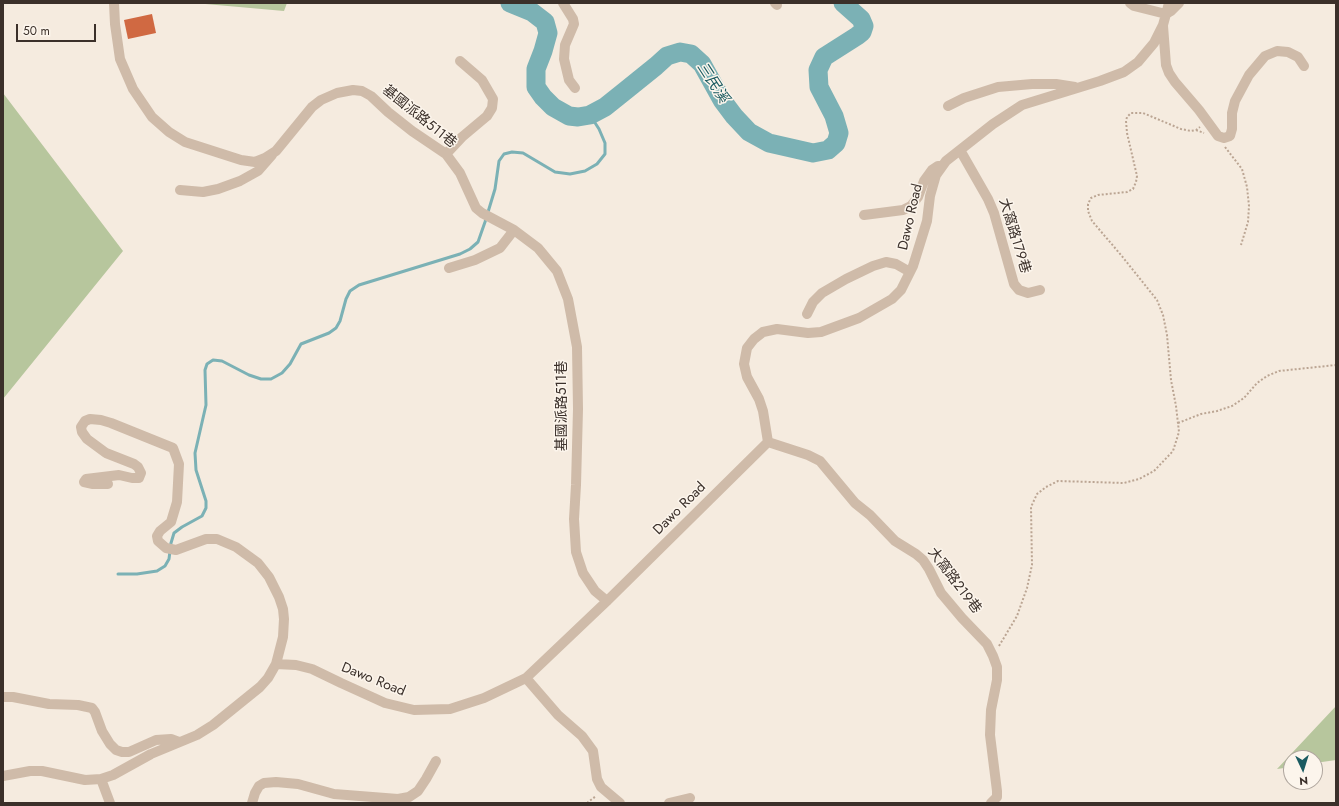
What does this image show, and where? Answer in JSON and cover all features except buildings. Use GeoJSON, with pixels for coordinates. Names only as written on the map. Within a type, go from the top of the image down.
{"type":"FeatureCollection","features":[{"type":"Feature","properties":{"kind":"lane","name":"基國派路511巷"},"geometry":{"type":"LineString","coordinates":[[114,3],[115,24],[120,59],[133,89],[152,117],[169,132],[185,142],[241,160],[255,162],[276,151],[312,107],[322,100],[337,93],[353,90],[362,91],[371,96],[406,127],[446,154],[460,173],[476,208],[482,213],[514,230],[538,248],[557,271],[568,299],[577,347],[578,409],[574,518],[576,552],[583,573],[595,591],[607,601]]}},
{"type":"Feature","properties":{"kind":"lane"},"geometry":{"type":"LineString","coordinates":[[563,3],[573,19],[574,24],[565,45],[564,60],[569,80],[575,88]]}},
{"type":"Feature","properties":{"kind":"lane"},"geometry":{"type":"LineString","coordinates":[[1130,3],[1134,6],[1166,14],[1179,3]]}},
{"type":"Feature","properties":{"kind":"lane","name":"Dawo Road"},"geometry":{"type":"LineString","coordinates":[[276,664],[296,665],[312,669],[385,703],[414,710],[450,709],[484,698],[526,678],[607,601],[768,442],[763,411],[759,399],[747,377],[744,364],[747,348],[754,339],[763,332],[777,329],[808,333],[821,332],[859,318],[892,299],[901,290],[921,244],[927,221],[930,196],[936,175],[946,161],[998,120],[1022,105],[1124,72],[1138,62],[1154,43],[1163,25],[1168,3]]}},
{"type":"Feature","properties":{"kind":"lane"},"geometry":{"type":"LineString","coordinates":[[1163,25],[1166,64],[1169,73],[1218,136],[1224,138],[1230,136],[1232,129],[1232,113],[1235,101],[1249,75],[1265,56],[1277,51],[1288,52],[1298,57],[1304,66]]}},
{"type":"Feature","properties":{"kind":"lane"},"geometry":{"type":"LineString","coordinates":[[446,154],[462,137],[487,116],[492,108],[493,100],[482,80],[460,61]]}},
{"type":"Feature","properties":{"kind":"lane"},"geometry":{"type":"LineString","coordinates":[[948,106],[964,98],[998,87],[1032,84],[1056,84],[1079,87]]}},
{"type":"Feature","properties":{"kind":"lane","name":"大窩路179巷"},"geometry":{"type":"LineString","coordinates":[[960,150],[988,199],[999,230],[1014,284],[1019,290],[1028,293],[1040,290]]}},
{"type":"Feature","properties":{"kind":"lane"},"geometry":{"type":"LineString","coordinates":[[180,190],[203,192],[210,191],[240,181],[258,171],[276,151]]}},
{"type":"Feature","properties":{"kind":"lane"},"geometry":{"type":"LineString","coordinates":[[864,215],[902,210],[911,206],[918,197],[924,181],[932,170],[946,161]]}},
{"type":"Feature","properties":{"kind":"lane"},"geometry":{"type":"LineString","coordinates":[[449,268],[475,260],[500,248],[514,230]]}},
{"type":"Feature","properties":{"kind":"lane"},"geometry":{"type":"LineString","coordinates":[[807,314],[813,302],[822,293],[873,266],[886,262],[896,264],[910,272]]}},
{"type":"Feature","properties":{"kind":"lane"},"geometry":{"type":"LineString","coordinates":[[3,776],[30,771],[42,771],[85,780],[101,779],[113,775],[151,754],[197,735],[213,725],[250,697],[268,678],[276,664],[283,637],[283,609],[280,597],[269,577],[258,563],[236,548],[217,539],[206,539],[171,549],[158,541],[157,536],[160,531],[170,522],[176,502],[179,464],[173,448],[111,423],[90,419],[85,421],[81,426],[82,432],[87,439],[106,453],[134,464],[138,467],[141,474],[139,478],[119,475],[86,479],[84,482],[93,484],[108,484]]}},
{"type":"Feature","properties":{"kind":"lane","name":"大窩路219巷"},"geometry":{"type":"LineString","coordinates":[[768,442],[808,455],[820,461],[855,503],[881,528],[895,541],[923,560],[941,593],[987,644],[994,656],[997,667],[997,680],[991,710],[990,735],[997,797],[991,803]]}},
{"type":"Feature","properties":{"kind":"lane"},"geometry":{"type":"LineString","coordinates":[[526,678],[558,715],[582,736],[593,751],[597,779],[601,787],[606,793],[620,803]]}},
{"type":"Feature","properties":{"kind":"lane"},"geometry":{"type":"LineString","coordinates":[[3,697],[13,697],[49,704],[78,705],[92,708],[102,731],[110,744],[116,750],[122,752],[129,752],[156,740],[171,739],[180,742]]}},
{"type":"Feature","properties":{"kind":"lane"},"geometry":{"type":"LineString","coordinates":[[252,803],[259,786],[264,783],[276,782],[298,784],[334,794],[384,798],[409,796],[418,791],[436,761]]}},
{"type":"Feature","properties":{"kind":"lane"},"geometry":{"type":"LineString","coordinates":[[101,779],[110,803]]}},
{"type":"Feature","properties":{"kind":"lane"},"geometry":{"type":"LineString","coordinates":[[669,803],[690,798]]}},
{"type":"Feature","properties":{"kind":"path"},"geometry":{"type":"LineString","coordinates":[[994,656],[1017,616],[1027,588],[1032,565],[1031,507],[1037,494],[1046,487],[1058,481],[1124,482],[1139,479],[1154,471],[1173,452],[1179,432],[1171,380],[1167,335],[1163,315],[1157,300],[1092,221],[1088,211],[1088,204],[1091,198],[1098,195],[1127,192],[1133,189],[1137,176],[1127,133],[1126,121],[1127,117],[1131,113],[1143,113],[1181,129],[1191,131],[1196,130],[1211,136],[1218,136],[1242,169],[1247,187],[1249,206],[1248,222],[1241,245]]}},
{"type":"Feature","properties":{"kind":"path"},"geometry":{"type":"LineString","coordinates":[[1196,130],[1205,118]]}},
{"type":"Feature","properties":{"kind":"path"},"geometry":{"type":"LineString","coordinates":[[1178,423],[1200,414],[1217,411],[1232,406],[1244,398],[1257,383],[1267,376],[1279,371],[1336,365]]}},
{"type":"Feature","properties":{"kind":"green space"},"geometry":{"type":"Polygon","coordinates":[[[194,3],[287,3],[284,11],[194,3]]]}},
{"type":"Feature","properties":{"kind":"green space"},"geometry":{"type":"Polygon","coordinates":[[[3,93],[123,251],[3,399],[3,93]]]}},
{"type":"Feature","properties":{"kind":"green space"},"geometry":{"type":"Polygon","coordinates":[[[1336,706],[1336,760],[1323,762],[1323,750],[1295,750],[1336,706]]]}},
{"type":"Feature","properties":{"kind":"green space"},"geometry":{"type":"Polygon","coordinates":[[[1283,763],[1283,768],[1277,769],[1283,763]]]}},
{"type":"Feature","properties":{"kind":"waterway","name":"三民溪"},"geometry":{"type":"LineString","coordinates":[[510,3],[532,12],[545,22],[548,33],[536,69],[536,87],[553,107],[569,116],[578,117],[590,115],[605,107],[667,56],[680,52],[691,54],[702,64],[722,100],[749,132],[769,143],[813,153],[828,150],[836,143],[839,133],[834,116],[819,87],[818,70],[824,57],[857,36],[862,32],[864,26],[861,19],[843,3]]}},
{"type":"Feature","properties":{"kind":"waterway"},"geometry":{"type":"LineString","coordinates":[[118,574],[137,574],[157,571],[165,566],[169,559],[174,533],[202,516],[206,508],[206,501],[196,470],[195,453],[206,405],[205,370],[207,364],[213,360],[222,361],[249,375],[261,379],[271,379],[282,373],[290,364],[301,344],[329,333],[336,328],[340,321],[346,299],[350,291],[359,285],[460,254],[470,249],[478,242],[495,189],[499,161],[504,154],[512,152],[523,153],[555,172],[570,174],[585,171],[597,164],[605,154],[605,143],[599,129],[590,115]]}}]}
